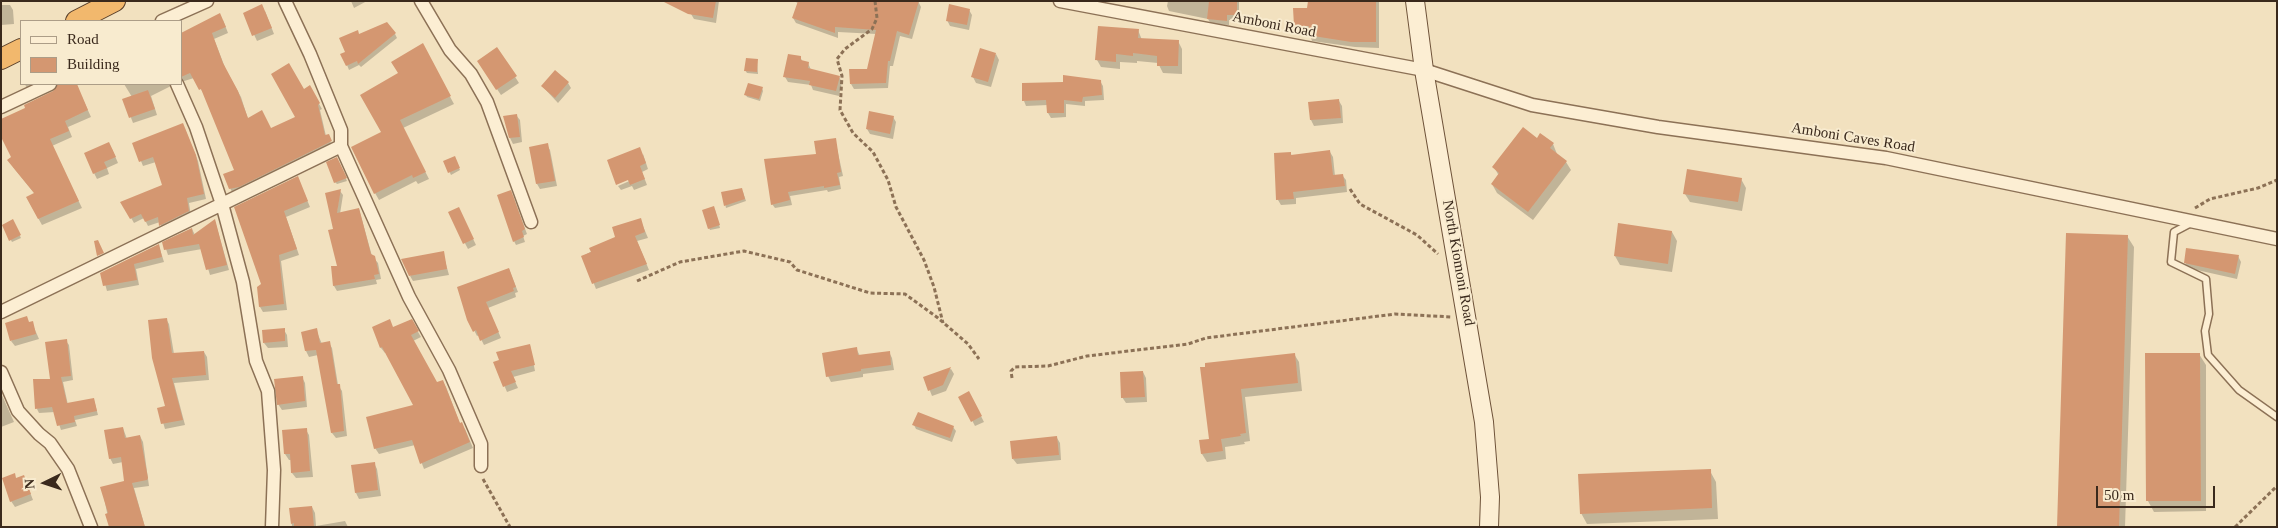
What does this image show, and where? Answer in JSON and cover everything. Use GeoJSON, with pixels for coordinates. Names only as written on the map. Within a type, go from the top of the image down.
{"type":"FeatureCollection","features":[{"type":"Feature","properties":{"kind":"highway"},"geometry":{"type":"LineString","coordinates":[[78,20],[115,1]]}},
{"type":"Feature","properties":{"kind":"highway"},"geometry":{"type":"LineString","coordinates":[[1,59],[20,50]]}},
{"type":"Feature","properties":{"kind":"main road","name":"North Kiomoni Road"},"geometry":{"type":"LineString","coordinates":[[1415,1],[1424,70],[1484,422],[1490,498],[1489,527]]}},
{"type":"Feature","properties":{"kind":"street"},"geometry":{"type":"LineString","coordinates":[[164,20],[207,1]]}},
{"type":"Feature","properties":{"kind":"street"},"geometry":{"type":"LineString","coordinates":[[284,1],[310,54],[341,130],[340,146],[409,297],[449,370],[481,444],[481,466]]}},
{"type":"Feature","properties":{"kind":"street"},"geometry":{"type":"LineString","coordinates":[[422,1],[450,50],[471,74],[487,102],[531,222]]}},
{"type":"Feature","properties":{"kind":"street","name":"Amboni Road"},"geometry":{"type":"LineString","coordinates":[[1060,1],[1424,70]]}},
{"type":"Feature","properties":{"kind":"street","name":"Amboni Caves Road"},"geometry":{"type":"LineString","coordinates":[[1424,70],[1532,105],[1658,127],[1886,158],[2277,239]]}},
{"type":"Feature","properties":{"kind":"street"},"geometry":{"type":"LineString","coordinates":[[1,107],[48,85]]}},
{"type":"Feature","properties":{"kind":"street"},"geometry":{"type":"LineString","coordinates":[[177,85],[196,127],[222,204],[243,282],[256,361],[268,391],[274,470],[272,527]]}},
{"type":"Feature","properties":{"kind":"street"},"geometry":{"type":"LineString","coordinates":[[1,312],[340,146]]}},
{"type":"Feature","properties":{"kind":"street"},"geometry":{"type":"LineString","coordinates":[[1,372],[18,411],[38,434],[50,443],[68,469],[91,527]]}},
{"type":"Feature","properties":{"kind":"lane"},"geometry":{"type":"LineString","coordinates":[[2187,220],[2174,232],[2171,262],[2206,280],[2209,314],[2205,331],[2208,355],[2239,390],[2277,417]]}},
{"type":"Feature","properties":{"kind":"path"},"geometry":{"type":"LineString","coordinates":[[875,1],[877,18],[872,29],[845,49],[837,59],[842,76],[840,110],[853,133],[873,152],[888,180],[896,207],[931,278],[944,324]]}},
{"type":"Feature","properties":{"kind":"path"},"geometry":{"type":"LineString","coordinates":[[2187,220],[2210,199],[2258,188],[2277,180]]}},
{"type":"Feature","properties":{"kind":"path"},"geometry":{"type":"LineString","coordinates":[[1350,189],[1360,204],[1417,235],[1459,269]]}},
{"type":"Feature","properties":{"kind":"path"},"geometry":{"type":"LineString","coordinates":[[637,281],[680,262],[744,251],[790,262],[797,270],[870,293],[904,294],[938,318],[968,344],[979,359]]}},
{"type":"Feature","properties":{"kind":"path"},"geometry":{"type":"LineString","coordinates":[[1012,378],[1011,371],[1015,367],[1048,366],[1087,356],[1188,344],[1206,338],[1395,314],[1467,317]]}},
{"type":"Feature","properties":{"kind":"path"},"geometry":{"type":"LineString","coordinates":[[481,466],[484,482],[510,527]]}},
{"type":"Feature","properties":{"kind":"path"},"geometry":{"type":"LineString","coordinates":[[2235,527],[2277,486]]}},
{"type":"Feature","properties":{"kind":"building"},"geometry":{"type":"Polygon","coordinates":[[[662,1],[716,1],[713,18],[688,14],[662,1]]]}},
{"type":"Feature","properties":{"kind":"building"},"geometry":{"type":"Polygon","coordinates":[[[798,1],[919,1],[909,35],[897,31],[890,61],[888,61],[886,83],[850,84],[849,69],[867,69],[876,30],[835,27],[835,33],[792,18],[798,1]]]}},
{"type":"Feature","properties":{"kind":"building"},"geometry":{"type":"Polygon","coordinates":[[[1209,1],[1237,1],[1237,15],[1227,15],[1227,21],[1207,19],[1209,1]]]}},
{"type":"Feature","properties":{"kind":"building"},"geometry":{"type":"Polygon","coordinates":[[[1308,1],[1376,1],[1376,42],[1351,42],[1307,35],[1309,26],[1294,26],[1293,8],[1307,8],[1308,1]]]}},
{"type":"Feature","properties":{"kind":"building"},"geometry":{"type":"Polygon","coordinates":[[[262,4],[272,28],[252,36],[243,13],[262,4]]]}},
{"type":"Feature","properties":{"kind":"building"},"geometry":{"type":"Polygon","coordinates":[[[949,4],[970,9],[967,25],[946,21],[949,4]]]}},
{"type":"Feature","properties":{"kind":"building"},"geometry":{"type":"Polygon","coordinates":[[[220,13],[226,27],[212,33],[223,63],[238,91],[248,118],[262,110],[271,128],[295,117],[271,74],[289,63],[304,89],[310,85],[320,103],[318,105],[325,135],[329,134],[332,141],[239,187],[229,189],[223,174],[234,170],[201,89],[199,90],[190,73],[182,77],[182,32],[220,13]]]}},
{"type":"Feature","properties":{"kind":"building"},"geometry":{"type":"Polygon","coordinates":[[[387,22],[396,33],[358,64],[357,61],[346,66],[340,54],[345,52],[339,38],[358,30],[359,34],[387,22]]]}},
{"type":"Feature","properties":{"kind":"building"},"geometry":{"type":"Polygon","coordinates":[[[1098,26],[1139,29],[1138,38],[1179,40],[1178,66],[1157,66],[1157,56],[1133,53],[1133,56],[1116,54],[1116,62],[1095,60],[1098,26]]]}},
{"type":"Feature","properties":{"kind":"building"},"geometry":{"type":"Polygon","coordinates":[[[423,43],[451,96],[400,120],[426,172],[413,178],[412,175],[374,194],[351,147],[381,132],[360,95],[398,73],[391,62],[423,43]]]}},
{"type":"Feature","properties":{"kind":"building"},"geometry":{"type":"Polygon","coordinates":[[[497,47],[517,76],[496,90],[477,61],[497,47]]]}},
{"type":"Feature","properties":{"kind":"building"},"geometry":{"type":"Polygon","coordinates":[[[980,48],[996,53],[988,82],[971,77],[980,48]]]}},
{"type":"Feature","properties":{"kind":"building"},"geometry":{"type":"Polygon","coordinates":[[[788,54],[801,56],[801,60],[809,62],[808,68],[840,76],[836,91],[809,85],[810,81],[783,77],[788,54]]]}},
{"type":"Feature","properties":{"kind":"building"},"geometry":{"type":"Polygon","coordinates":[[[746,58],[758,59],[757,72],[744,71],[746,58]]]}},
{"type":"Feature","properties":{"kind":"building"},"geometry":{"type":"Polygon","coordinates":[[[555,70],[569,82],[555,98],[541,86],[555,70]]]}},
{"type":"Feature","properties":{"kind":"building"},"geometry":{"type":"Polygon","coordinates":[[[1063,75],[1101,80],[1102,95],[1083,97],[1082,102],[1064,100],[1064,113],[1047,113],[1046,100],[1022,101],[1022,83],[1063,82],[1063,75]]]}},
{"type":"Feature","properties":{"kind":"building"},"geometry":{"type":"Polygon","coordinates":[[[748,83],[763,87],[759,99],[744,95],[748,83]]]}},
{"type":"Feature","properties":{"kind":"building"},"geometry":{"type":"Polygon","coordinates":[[[57,85],[77,85],[88,110],[65,121],[69,131],[50,139],[79,201],[38,219],[26,197],[34,193],[7,160],[11,157],[1,137],[1,119],[25,108],[24,105],[53,91],[57,85]]]}},
{"type":"Feature","properties":{"kind":"building"},"geometry":{"type":"Polygon","coordinates":[[[148,90],[155,109],[129,118],[122,99],[148,90]]]}},
{"type":"Feature","properties":{"kind":"building"},"geometry":{"type":"Polygon","coordinates":[[[1339,99],[1341,118],[1310,120],[1308,102],[1339,99]]]}},
{"type":"Feature","properties":{"kind":"building"},"geometry":{"type":"Polygon","coordinates":[[[869,111],[894,116],[890,134],[866,129],[869,111]]]}},
{"type":"Feature","properties":{"kind":"building"},"geometry":{"type":"Polygon","coordinates":[[[517,114],[520,137],[509,138],[503,116],[517,114]]]}},
{"type":"Feature","properties":{"kind":"building"},"geometry":{"type":"Polygon","coordinates":[[[183,123],[196,155],[204,194],[187,198],[189,211],[159,226],[158,217],[145,222],[141,214],[130,219],[120,202],[162,185],[153,157],[139,162],[132,143],[183,123]]]}},
{"type":"Feature","properties":{"kind":"building"},"geometry":{"type":"Polygon","coordinates":[[[1523,127],[1537,138],[1540,133],[1554,143],[1550,148],[1567,161],[1528,212],[1491,184],[1499,173],[1492,167],[1523,127]]]}},
{"type":"Feature","properties":{"kind":"building"},"geometry":{"type":"Polygon","coordinates":[[[836,138],[841,172],[837,173],[840,185],[788,192],[790,200],[771,205],[764,159],[816,154],[814,141],[836,138]]]}},
{"type":"Feature","properties":{"kind":"building"},"geometry":{"type":"Polygon","coordinates":[[[109,142],[116,157],[104,162],[107,168],[93,174],[84,153],[109,142]]]}},
{"type":"Feature","properties":{"kind":"building"},"geometry":{"type":"Polygon","coordinates":[[[548,143],[555,181],[536,184],[529,147],[548,143]]]}},
{"type":"Feature","properties":{"kind":"building"},"geometry":{"type":"Polygon","coordinates":[[[640,147],[646,163],[640,166],[645,179],[630,185],[628,180],[616,185],[607,160],[640,147]]]}},
{"type":"Feature","properties":{"kind":"building"},"geometry":{"type":"Polygon","coordinates":[[[1330,150],[1333,175],[1343,174],[1345,186],[1293,192],[1294,199],[1276,200],[1274,153],[1291,152],[1291,155],[1330,150]]]}},
{"type":"Feature","properties":{"kind":"building"},"geometry":{"type":"Polygon","coordinates":[[[455,156],[460,168],[448,173],[443,161],[455,156]]]}},
{"type":"Feature","properties":{"kind":"building"},"geometry":{"type":"Polygon","coordinates":[[[337,157],[347,178],[334,183],[326,162],[337,157]]]}},
{"type":"Feature","properties":{"kind":"building"},"geometry":{"type":"Polygon","coordinates":[[[1687,169],[1742,178],[1738,202],[1683,194],[1687,169]]]}},
{"type":"Feature","properties":{"kind":"building"},"geometry":{"type":"Polygon","coordinates":[[[298,176],[308,201],[284,211],[297,249],[279,255],[284,304],[259,307],[257,287],[261,284],[234,207],[298,176]]]}},
{"type":"Feature","properties":{"kind":"building"},"geometry":{"type":"Polygon","coordinates":[[[742,188],[745,199],[724,206],[721,192],[742,188]]]}},
{"type":"Feature","properties":{"kind":"building"},"geometry":{"type":"Polygon","coordinates":[[[341,189],[337,213],[359,208],[371,254],[375,256],[379,274],[374,275],[375,279],[333,286],[331,266],[337,266],[328,230],[333,229],[325,193],[341,189]]]}},
{"type":"Feature","properties":{"kind":"building"},"geometry":{"type":"Polygon","coordinates":[[[511,190],[525,229],[522,231],[524,237],[513,242],[497,195],[511,190]]]}},
{"type":"Feature","properties":{"kind":"building"},"geometry":{"type":"Polygon","coordinates":[[[714,206],[720,225],[708,229],[702,210],[714,206]]]}},
{"type":"Feature","properties":{"kind":"building"},"geometry":{"type":"Polygon","coordinates":[[[459,207],[474,239],[463,244],[448,212],[459,207]]]}},
{"type":"Feature","properties":{"kind":"building"},"geometry":{"type":"Polygon","coordinates":[[[641,218],[645,232],[635,236],[647,264],[592,284],[581,256],[591,252],[589,248],[615,237],[612,227],[641,218]]]}},
{"type":"Feature","properties":{"kind":"building"},"geometry":{"type":"Polygon","coordinates":[[[13,219],[21,235],[9,241],[2,225],[13,219]]]}},
{"type":"Feature","properties":{"kind":"building"},"geometry":{"type":"Polygon","coordinates":[[[215,219],[227,265],[206,270],[199,244],[164,250],[162,242],[192,228],[193,235],[215,219]]]}},
{"type":"Feature","properties":{"kind":"building"},"geometry":{"type":"Polygon","coordinates":[[[1618,223],[1672,231],[1668,264],[1614,256],[1618,223]]]}},
{"type":"Feature","properties":{"kind":"building"},"geometry":{"type":"Polygon","coordinates":[[[2066,233],[2128,235],[2119,527],[2057,527],[2066,233]]]}},
{"type":"Feature","properties":{"kind":"building"},"geometry":{"type":"Polygon","coordinates":[[[98,240],[104,253],[97,256],[94,241],[98,240]]]}},
{"type":"Feature","properties":{"kind":"building"},"geometry":{"type":"Polygon","coordinates":[[[159,244],[162,257],[134,264],[137,280],[103,286],[100,273],[159,244]]]}},
{"type":"Feature","properties":{"kind":"building"},"geometry":{"type":"Polygon","coordinates":[[[2186,248],[2239,255],[2235,274],[2184,263],[2186,248]]]}},
{"type":"Feature","properties":{"kind":"building"},"geometry":{"type":"Polygon","coordinates":[[[444,251],[447,269],[409,276],[401,259],[444,251]]]}},
{"type":"Feature","properties":{"kind":"building"},"geometry":{"type":"Polygon","coordinates":[[[509,268],[516,287],[513,288],[514,291],[486,302],[499,332],[480,341],[476,330],[473,332],[467,320],[457,287],[509,268]]]}},
{"type":"Feature","properties":{"kind":"building"},"geometry":{"type":"Polygon","coordinates":[[[27,316],[29,322],[33,321],[36,334],[10,341],[5,323],[27,316]]]}},
{"type":"Feature","properties":{"kind":"building"},"geometry":{"type":"Polygon","coordinates":[[[167,318],[172,353],[204,351],[206,375],[172,378],[183,420],[161,424],[157,408],[165,406],[152,358],[148,320],[167,318]]]}},
{"type":"Feature","properties":{"kind":"building"},"geometry":{"type":"Polygon","coordinates":[[[390,319],[393,327],[412,319],[419,331],[411,335],[437,382],[443,380],[460,423],[462,422],[470,442],[420,464],[412,440],[374,449],[366,417],[413,405],[382,347],[380,348],[372,327],[390,319]]]}},
{"type":"Feature","properties":{"kind":"building"},"geometry":{"type":"Polygon","coordinates":[[[285,328],[285,341],[263,343],[262,330],[285,328]]]}},
{"type":"Feature","properties":{"kind":"building"},"geometry":{"type":"Polygon","coordinates":[[[317,328],[320,343],[330,341],[337,384],[340,384],[344,431],[331,433],[316,350],[305,351],[301,332],[317,328]]]}},
{"type":"Feature","properties":{"kind":"building"},"geometry":{"type":"Polygon","coordinates":[[[67,339],[71,376],[61,377],[67,403],[94,398],[97,411],[74,416],[75,422],[57,426],[52,407],[35,409],[33,379],[50,379],[45,342],[67,339]]]}},
{"type":"Feature","properties":{"kind":"building"},"geometry":{"type":"Polygon","coordinates":[[[530,344],[535,365],[511,371],[516,382],[503,387],[493,362],[499,360],[496,352],[530,344]]]}},
{"type":"Feature","properties":{"kind":"building"},"geometry":{"type":"Polygon","coordinates":[[[857,347],[858,355],[890,351],[891,365],[861,369],[861,371],[826,377],[822,353],[857,347]]]}},
{"type":"Feature","properties":{"kind":"building"},"geometry":{"type":"Polygon","coordinates":[[[1295,353],[1298,383],[1241,389],[1246,433],[1240,434],[1241,436],[1221,439],[1223,451],[1201,454],[1199,440],[1209,439],[1200,367],[1205,367],[1205,363],[1295,353]]]}},
{"type":"Feature","properties":{"kind":"building"},"geometry":{"type":"Polygon","coordinates":[[[2145,353],[2200,353],[2201,501],[2146,501],[2145,353]]]}},
{"type":"Feature","properties":{"kind":"building"},"geometry":{"type":"Polygon","coordinates":[[[951,367],[943,385],[928,391],[923,377],[951,367]]]}},
{"type":"Feature","properties":{"kind":"building"},"geometry":{"type":"Polygon","coordinates":[[[1143,371],[1145,397],[1121,398],[1120,372],[1143,371]]]}},
{"type":"Feature","properties":{"kind":"building"},"geometry":{"type":"Polygon","coordinates":[[[303,376],[305,401],[277,405],[274,379],[303,376]]]}},
{"type":"Feature","properties":{"kind":"building"},"geometry":{"type":"Polygon","coordinates":[[[969,391],[982,416],[971,422],[958,397],[969,391]]]}},
{"type":"Feature","properties":{"kind":"building"},"geometry":{"type":"Polygon","coordinates":[[[918,412],[954,426],[950,438],[912,425],[918,412]]]}},
{"type":"Feature","properties":{"kind":"building"},"geometry":{"type":"Polygon","coordinates":[[[123,427],[125,438],[140,435],[148,478],[147,480],[132,483],[145,527],[109,527],[105,514],[108,513],[100,487],[124,481],[121,457],[109,459],[104,430],[123,427]]]}},
{"type":"Feature","properties":{"kind":"building"},"geometry":{"type":"Polygon","coordinates":[[[307,428],[310,471],[291,473],[290,454],[284,454],[282,430],[307,428]]]}},
{"type":"Feature","properties":{"kind":"building"},"geometry":{"type":"Polygon","coordinates":[[[1057,436],[1059,455],[1012,459],[1010,441],[1057,436]]]}},
{"type":"Feature","properties":{"kind":"building"},"geometry":{"type":"Polygon","coordinates":[[[375,462],[378,490],[355,493],[351,465],[375,462]]]}},
{"type":"Feature","properties":{"kind":"building"},"geometry":{"type":"Polygon","coordinates":[[[1711,469],[1712,508],[1580,514],[1578,474],[1711,469]]]}},
{"type":"Feature","properties":{"kind":"building"},"geometry":{"type":"Polygon","coordinates":[[[15,473],[16,478],[24,475],[31,494],[10,502],[2,478],[15,473]]]}},
{"type":"Feature","properties":{"kind":"building"},"geometry":{"type":"Polygon","coordinates":[[[312,506],[314,527],[294,527],[294,523],[291,524],[289,508],[312,506]]]}}]}
